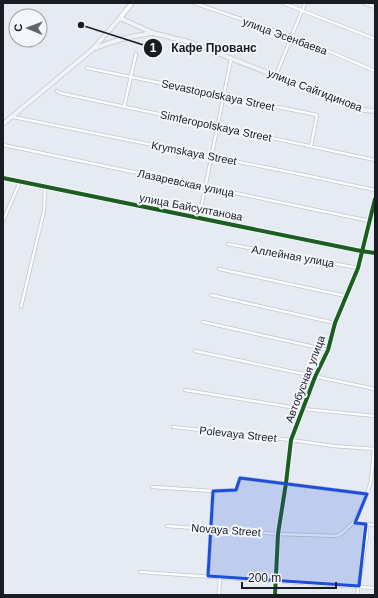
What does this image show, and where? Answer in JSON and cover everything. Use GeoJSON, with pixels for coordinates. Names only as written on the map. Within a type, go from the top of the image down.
{"type":"FeatureCollection","features":[{"type":"Feature","properties":{"kind":"main road"},"geometry":{"type":"LineString","coordinates":[[3,124],[93,50],[132,3]]}},
{"type":"Feature","properties":{"kind":"main road","name":"улица Сайгидинова"},"geometry":{"type":"LineString","coordinates":[[120,18],[153,33],[189,42],[363,110],[375,111]]}},
{"type":"Feature","properties":{"kind":"main road"},"geometry":{"type":"LineString","coordinates":[[93,50],[112,41],[153,33]]}},
{"type":"Feature","properties":{"kind":"street","name":"улица Эсенбаева"},"geometry":{"type":"LineString","coordinates":[[194,3],[291,36],[375,71]]}},
{"type":"Feature","properties":{"kind":"street"},"geometry":{"type":"LineString","coordinates":[[283,3],[375,39]]}},
{"type":"Feature","properties":{"kind":"street"},"geometry":{"type":"LineString","coordinates":[[276,76],[305,3]]}},
{"type":"Feature","properties":{"kind":"street"},"geometry":{"type":"LineString","coordinates":[[364,3],[375,7]]}},
{"type":"Feature","properties":{"kind":"street"},"geometry":{"type":"LineString","coordinates":[[124,107],[136,54]]}},
{"type":"Feature","properties":{"kind":"street"},"geometry":{"type":"LineString","coordinates":[[199,218],[231,58]]}},
{"type":"Feature","properties":{"kind":"street","name":"Sevastopolskaya Street"},"geometry":{"type":"LineString","coordinates":[[87,68],[317,115],[311,146]]}},
{"type":"Feature","properties":{"kind":"street","name":"Simferopolskaya Street"},"geometry":{"type":"LineString","coordinates":[[57,91],[60,93],[124,107],[375,160]]}},
{"type":"Feature","properties":{"kind":"street","name":"Krymskaya Street"},"geometry":{"type":"LineString","coordinates":[[12,117],[304,174],[375,190]]}},
{"type":"Feature","properties":{"kind":"street","name":"Лазаревская улица"},"geometry":{"type":"LineString","coordinates":[[3,145],[370,221]]}},
{"type":"Feature","properties":{"kind":"street","name":"улица Байсултанова"},"geometry":{"type":"LineString","coordinates":[[3,178],[375,253]]}},
{"type":"Feature","properties":{"kind":"street"},"geometry":{"type":"LineString","coordinates":[[3,221],[20,182]]}},
{"type":"Feature","properties":{"kind":"street"},"geometry":{"type":"LineString","coordinates":[[21,307],[44,211],[45,187]]}},
{"type":"Feature","properties":{"kind":"street","name":"Автобусная улица"},"geometry":{"type":"LineString","coordinates":[[275,595],[278,534],[291,440],[315,377],[328,350],[335,323],[358,268],[375,199]]}},
{"type":"Feature","properties":{"kind":"street","name":"Аллейная улица"},"geometry":{"type":"LineString","coordinates":[[228,244],[358,268]]}},
{"type":"Feature","properties":{"kind":"street"},"geometry":{"type":"LineString","coordinates":[[219,269],[346,296]]}},
{"type":"Feature","properties":{"kind":"street"},"geometry":{"type":"LineString","coordinates":[[211,295],[335,323]]}},
{"type":"Feature","properties":{"kind":"street"},"geometry":{"type":"LineString","coordinates":[[203,322],[328,350]]}},
{"type":"Feature","properties":{"kind":"street"},"geometry":{"type":"LineString","coordinates":[[195,351],[375,389]]}},
{"type":"Feature","properties":{"kind":"street"},"geometry":{"type":"LineString","coordinates":[[185,390],[303,409],[375,416]]}},
{"type":"Feature","properties":{"kind":"street","name":"Polevaya Street"},"geometry":{"type":"LineString","coordinates":[[173,427],[332,446],[375,449]]}},
{"type":"Feature","properties":{"kind":"street","name":"Novaya Street"},"geometry":{"type":"LineString","coordinates":[[167,526],[278,534],[336,536],[341,534],[356,520],[371,481],[375,449]]}},
{"type":"Feature","properties":{"kind":"street"},"geometry":{"type":"LineString","coordinates":[[152,487],[213,491],[236,490],[240,478],[367,494]]}},
{"type":"Feature","properties":{"kind":"street"},"geometry":{"type":"LineString","coordinates":[[208,576],[213,491]]}},
{"type":"Feature","properties":{"kind":"street"},"geometry":{"type":"LineString","coordinates":[[352,523],[375,525]]}},
{"type":"Feature","properties":{"kind":"street"},"geometry":{"type":"LineString","coordinates":[[357,595],[367,535],[366,524]]}},
{"type":"Feature","properties":{"kind":"street"},"geometry":{"type":"LineString","coordinates":[[140,572],[375,588]]}},
{"type":"Feature","properties":{"kind":"street"},"geometry":{"type":"LineString","coordinates":[[219,595],[220,577]]}},
{"type":"Feature","properties":{"kind":"highlighted area"},"geometry":{"type":"Polygon","coordinates":[[[240,478],[367,494],[355,523],[366,524],[359,586],[208,576],[213,491],[236,490],[240,478]]]}},
{"type":"Feature","properties":{"kind":"cycle path"},"geometry":{"type":"LineString","coordinates":[[3,178],[375,253]]}},
{"type":"Feature","properties":{"kind":"cycle path"},"geometry":{"type":"LineString","coordinates":[[275,595],[278,534],[291,440],[315,377],[328,350],[335,323],[358,268],[375,199]]}},
{"type":"Feature","properties":{"kind":"place","name":"Кафе Прованс"},"geometry":{"type":"Point","coordinates":[81,25]}}]}
